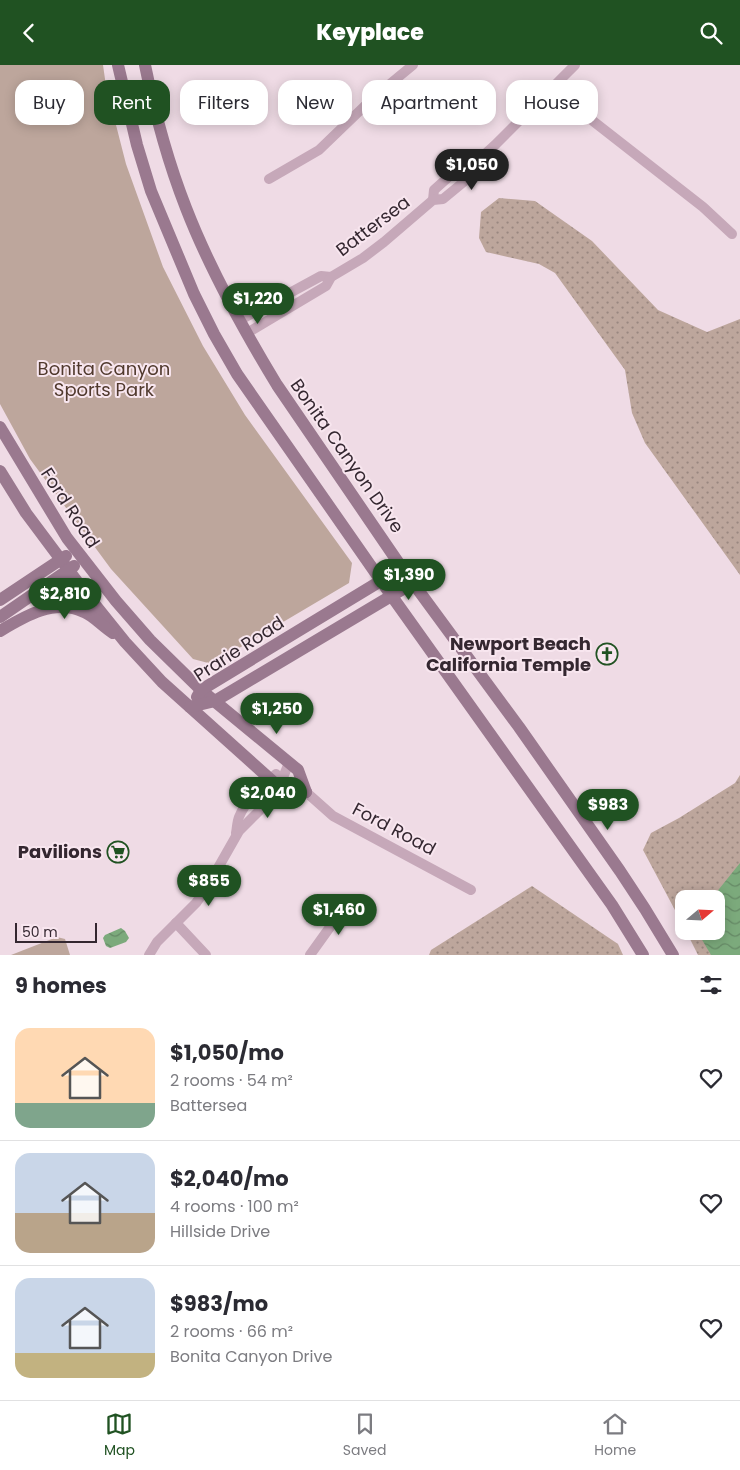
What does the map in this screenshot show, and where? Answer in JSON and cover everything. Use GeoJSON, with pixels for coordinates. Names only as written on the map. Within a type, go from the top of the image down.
{"type":"FeatureCollection","features":[{"type":"Feature","properties":{"kind":"main road"},"geometry":{"type":"LineString","coordinates":[[118,65],[134,137],[151,191],[179,261],[214,335],[237,374],[391,595],[612,905],[643,955]]}},
{"type":"Feature","properties":{"kind":"main road","name":"Bonita Canyon Drive"},"geometry":{"type":"LineString","coordinates":[[145,65],[158,123],[186,209],[222,288],[277,385],[402,568],[519,727],[620,871],[646,909],[672,953]]}},
{"type":"Feature","properties":{"kind":"main road","name":"Ford Road"},"geometry":{"type":"LineString","coordinates":[[0,427],[75,549],[116,601],[150,640],[201,690],[298,770],[306,792]]}},
{"type":"Feature","properties":{"kind":"main road","name":"Ford Road"},"geometry":{"type":"LineString","coordinates":[[0,471],[26,513],[125,642],[162,682],[274,783]]}},
{"type":"Feature","properties":{"kind":"main road"},"geometry":{"type":"LineString","coordinates":[[0,617],[65,565],[75,549]]}},
{"type":"Feature","properties":{"kind":"main road"},"geometry":{"type":"LineString","coordinates":[[0,600],[65,565],[83,560]]}},
{"type":"Feature","properties":{"kind":"main road","name":"Prarie Road"},"geometry":{"type":"LineString","coordinates":[[190,707],[201,690],[402,568]]}},
{"type":"Feature","properties":{"kind":"main road","name":"Prarie Road"},"geometry":{"type":"LineString","coordinates":[[190,707],[215,701],[414,583]]}},
{"type":"Feature","properties":{"kind":"main road"},"geometry":{"type":"LineString","coordinates":[[0,631],[24,617],[54,607],[67,606],[86,612],[125,642]]}},
{"type":"Feature","properties":{"kind":"main road"},"geometry":{"type":"LineString","coordinates":[[274,783],[306,792]]}},
{"type":"Feature","properties":{"kind":"street"},"geometry":{"type":"LineString","coordinates":[[269,179],[320,150],[373,98],[413,65]]}},
{"type":"Feature","properties":{"kind":"street","name":"Battersea"},"geometry":{"type":"LineString","coordinates":[[561,80],[575,65]]}},
{"type":"Feature","properties":{"kind":"street","name":"Battersea"},"geometry":{"type":"LineString","coordinates":[[247,333],[326,286],[331,277],[377,248],[433,200],[443,199],[483,165],[484,155],[515,125]]}},
{"type":"Feature","properties":{"kind":"street"},"geometry":{"type":"LineString","coordinates":[[598,125],[703,207],[732,233]]}},
{"type":"Feature","properties":{"kind":"street","name":"Battersea"},"geometry":{"type":"LineString","coordinates":[[433,200],[434,190],[457,169],[474,155],[484,155]]}},
{"type":"Feature","properties":{"kind":"street"},"geometry":{"type":"LineString","coordinates":[[457,169],[466,180]]}},
{"type":"Feature","properties":{"kind":"street","name":"Battersea"},"geometry":{"type":"LineString","coordinates":[[240,320],[321,276],[331,277]]}},
{"type":"Feature","properties":{"kind":"street"},"geometry":{"type":"LineString","coordinates":[[149,955],[157,942],[206,889],[236,837],[239,818],[261,788],[274,783],[289,763]]}},
{"type":"Feature","properties":{"kind":"street","name":"Ford Road"},"geometry":{"type":"LineString","coordinates":[[306,792],[333,816],[471,890]]}},
{"type":"Feature","properties":{"kind":"street"},"geometry":{"type":"LineString","coordinates":[[310,955],[348,902]]}},
{"type":"Feature","properties":{"kind":"street"},"geometry":{"type":"LineString","coordinates":[[176,923],[206,955]]}},
{"type":"Feature","properties":{"kind":"green space","name":"Bonita Canyon Sports Park"},"geometry":{"type":"Polygon","coordinates":[[[0,65],[103,65],[105,80],[94,80],[94,125],[116,125],[126,164],[163,267],[203,346],[245,415],[352,563],[349,583],[212,664],[193,659],[111,569],[30,459],[0,404],[0,65]]]}},
{"type":"Feature","properties":{"kind":"green space"},"geometry":{"type":"Polygon","coordinates":[[[499,198],[535,201],[592,241],[658,310],[707,332],[740,319],[740,575],[645,443],[632,413],[625,370],[555,273],[539,264],[486,252],[479,238],[481,212],[499,198]]]}},
{"type":"Feature","properties":{"kind":"green space"},"geometry":{"type":"Polygon","coordinates":[[[740,775],[740,955],[698,955],[690,940],[725,940],[725,890],[675,890],[675,910],[643,850],[651,833],[735,783],[740,775]]]}},
{"type":"Feature","properties":{"kind":"green space"},"geometry":{"type":"Polygon","coordinates":[[[532,886],[618,944],[623,955],[429,955],[431,950],[532,886]]]}},
{"type":"Feature","properties":{"kind":"green space"},"geometry":{"type":"Polygon","coordinates":[[[57,937],[65,939],[70,955],[11,955],[57,937]]]}},
{"type":"Feature","properties":{"kind":"water"},"geometry":{"type":"Polygon","coordinates":[[[740,863],[740,955],[711,955],[702,940],[725,940],[725,890],[718,890],[740,863]]]}},
{"type":"Feature","properties":{"kind":"water"},"geometry":{"type":"Polygon","coordinates":[[[121,928],[129,938],[126,942],[110,948],[106,946],[103,938],[105,935],[121,928]]]}},
{"type":"Feature","properties":{"kind":"place","name":"Newport Beach California Temple"},"geometry":{"type":"Point","coordinates":[607,654]}},
{"type":"Feature","properties":{"kind":"place","name":"Pavilions"},"geometry":{"type":"Point","coordinates":[118,852]}}]}
